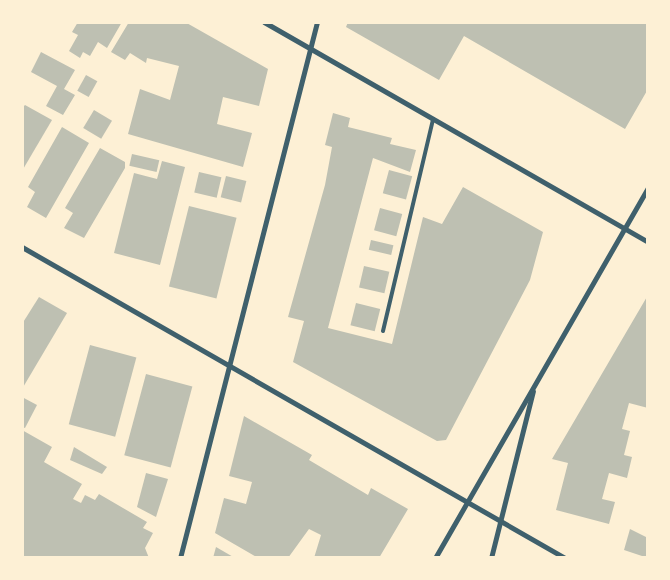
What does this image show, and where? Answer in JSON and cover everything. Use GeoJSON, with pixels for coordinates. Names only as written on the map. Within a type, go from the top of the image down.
{"type":"FeatureCollection","features":[{"type":"Feature","properties":{"kind":"street"},"geometry":{"type":"LineString","coordinates":[[264,22],[648,242]]}},
{"type":"Feature","properties":{"kind":"street"},"geometry":{"type":"LineString","coordinates":[[180,558],[317,22]]}},
{"type":"Feature","properties":{"kind":"street"},"geometry":{"type":"LineString","coordinates":[[435,558],[648,187]]}},
{"type":"Feature","properties":{"kind":"street"},"geometry":{"type":"LineString","coordinates":[[22,247],[565,558]]}},
{"type":"Feature","properties":{"kind":"street"},"geometry":{"type":"LineString","coordinates":[[491,558],[534,383]]}},
{"type":"Feature","properties":{"kind":"lane"},"geometry":{"type":"LineString","coordinates":[[383,331],[433,119]]}},
{"type":"Feature","properties":{"kind":"building"},"geometry":{"type":"Polygon","coordinates":[[[78,22],[122,22],[107,48],[98,42],[90,56],[83,52],[80,58],[69,51],[78,35],[72,32],[78,22]]]}},
{"type":"Feature","properties":{"kind":"building"},"geometry":{"type":"Polygon","coordinates":[[[129,22],[185,22],[268,69],[259,106],[223,97],[217,124],[252,133],[243,167],[128,134],[140,89],[170,100],[179,66],[147,58],[146,63],[130,53],[125,60],[111,52],[129,22]]]}},
{"type":"Feature","properties":{"kind":"building"},"geometry":{"type":"Polygon","coordinates":[[[348,22],[648,22],[648,89],[625,129],[464,36],[439,80],[346,27],[348,22]]]}},
{"type":"Feature","properties":{"kind":"building"},"geometry":{"type":"Polygon","coordinates":[[[41,52],[75,70],[64,89],[75,95],[63,115],[46,106],[57,86],[31,72],[41,52]]]}},
{"type":"Feature","properties":{"kind":"building"},"geometry":{"type":"Polygon","coordinates":[[[86,75],[97,81],[89,97],[77,91],[86,75]]]}},
{"type":"Feature","properties":{"kind":"building"},"geometry":{"type":"Polygon","coordinates":[[[25,105],[52,120],[22,171],[22,108],[25,105]]]}},
{"type":"Feature","properties":{"kind":"building"},"geometry":{"type":"Polygon","coordinates":[[[94,110],[112,121],[101,139],[83,128],[94,110]]]}},
{"type":"Feature","properties":{"kind":"building"},"geometry":{"type":"Polygon","coordinates":[[[333,113],[350,118],[348,127],[392,138],[390,144],[416,150],[410,172],[373,158],[328,328],[392,344],[423,217],[442,224],[463,187],[543,232],[530,280],[446,440],[437,441],[293,362],[304,321],[288,317],[325,185],[332,147],[325,145],[333,113]]]}},
{"type":"Feature","properties":{"kind":"building"},"geometry":{"type":"Polygon","coordinates":[[[62,127],[89,143],[46,218],[27,207],[35,192],[28,187],[62,127]]]}},
{"type":"Feature","properties":{"kind":"building"},"geometry":{"type":"Polygon","coordinates":[[[100,148],[125,162],[125,168],[84,238],[64,228],[73,213],[65,208],[100,148]]]}},
{"type":"Feature","properties":{"kind":"building"},"geometry":{"type":"Polygon","coordinates":[[[132,154],[159,160],[157,172],[129,166],[132,154]]]}},
{"type":"Feature","properties":{"kind":"building"},"geometry":{"type":"Polygon","coordinates":[[[162,161],[185,167],[160,265],[114,253],[134,173],[157,179],[162,161]]]}},
{"type":"Feature","properties":{"kind":"building"},"geometry":{"type":"Polygon","coordinates":[[[389,170],[412,176],[406,199],[383,193],[389,170]]]}},
{"type":"Feature","properties":{"kind":"building"},"geometry":{"type":"Polygon","coordinates":[[[199,172],[221,177],[217,198],[194,192],[199,172]]]}},
{"type":"Feature","properties":{"kind":"building"},"geometry":{"type":"Polygon","coordinates":[[[226,176],[246,181],[241,202],[221,197],[226,176]]]}},
{"type":"Feature","properties":{"kind":"building"},"geometry":{"type":"Polygon","coordinates":[[[189,206],[237,218],[216,298],[169,287],[189,206]]]}},
{"type":"Feature","properties":{"kind":"building"},"geometry":{"type":"Polygon","coordinates":[[[380,208],[402,214],[396,236],[374,230],[380,208]]]}},
{"type":"Feature","properties":{"kind":"building"},"geometry":{"type":"Polygon","coordinates":[[[371,240],[393,245],[391,255],[369,250],[371,240]]]}},
{"type":"Feature","properties":{"kind":"building"},"geometry":{"type":"Polygon","coordinates":[[[364,266],[389,272],[384,293],[359,287],[364,266]]]}},
{"type":"Feature","properties":{"kind":"building"},"geometry":{"type":"Polygon","coordinates":[[[648,295],[648,408],[629,403],[622,429],[630,431],[624,455],[632,457],[627,478],[609,473],[602,499],[615,502],[609,524],[556,510],[568,463],[552,459],[648,295]]]}},
{"type":"Feature","properties":{"kind":"building"},"geometry":{"type":"Polygon","coordinates":[[[39,297],[67,313],[22,389],[22,324],[39,297]]]}},
{"type":"Feature","properties":{"kind":"building"},"geometry":{"type":"Polygon","coordinates":[[[356,303],[380,309],[375,331],[350,325],[356,303]]]}},
{"type":"Feature","properties":{"kind":"building"},"geometry":{"type":"Polygon","coordinates":[[[90,345],[136,357],[115,437],[69,424],[90,345]]]}},
{"type":"Feature","properties":{"kind":"building"},"geometry":{"type":"Polygon","coordinates":[[[146,374],[192,386],[171,468],[124,455],[146,374]]]}},
{"type":"Feature","properties":{"kind":"building"},"geometry":{"type":"Polygon","coordinates":[[[22,397],[37,405],[25,428],[22,427],[22,397]]]}},
{"type":"Feature","properties":{"kind":"building"},"geometry":{"type":"Polygon","coordinates":[[[244,416],[312,455],[309,460],[368,495],[371,488],[408,509],[379,558],[314,558],[321,535],[309,529],[288,558],[258,558],[215,533],[224,498],[246,504],[252,482],[229,476],[244,416]]]}},
{"type":"Feature","properties":{"kind":"building"},"geometry":{"type":"Polygon","coordinates":[[[22,430],[52,447],[44,462],[82,484],[73,499],[81,503],[85,495],[95,500],[99,494],[147,522],[143,528],[153,533],[145,548],[149,558],[22,558],[22,430]]]}},
{"type":"Feature","properties":{"kind":"building"},"geometry":{"type":"Polygon","coordinates":[[[74,447],[107,467],[102,474],[70,460],[74,447]]]}},
{"type":"Feature","properties":{"kind":"building"},"geometry":{"type":"Polygon","coordinates":[[[146,473],[168,479],[156,517],[137,507],[146,473]]]}},
{"type":"Feature","properties":{"kind":"building"},"geometry":{"type":"Polygon","coordinates":[[[630,529],[648,538],[648,558],[624,550],[630,529]]]}},
{"type":"Feature","properties":{"kind":"building"},"geometry":{"type":"Polygon","coordinates":[[[216,547],[235,558],[213,558],[216,547]]]}}]}
